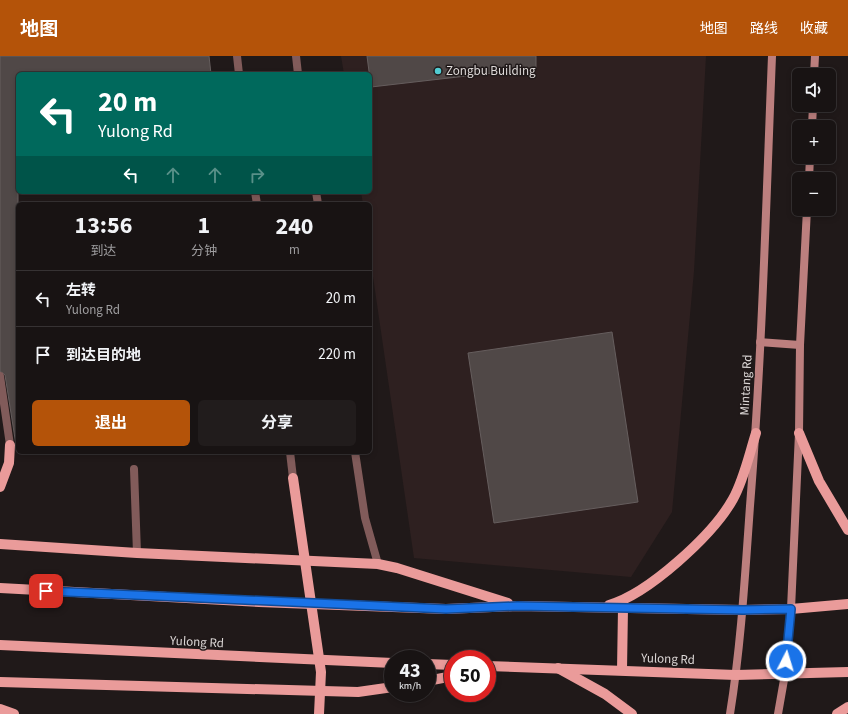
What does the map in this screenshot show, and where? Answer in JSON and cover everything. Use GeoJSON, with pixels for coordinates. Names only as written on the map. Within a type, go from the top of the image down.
{"type":"FeatureCollection","features":[{"type":"Feature","properties":{"kind":"main road","name":"Mintang Rd"},"geometry":{"type":"LineString","coordinates":[[730,714],[743,610],[756,433],[772,56]]}},
{"type":"Feature","properties":{"kind":"main road"},"geometry":{"type":"LineString","coordinates":[[814,68],[815,56]]}},
{"type":"Feature","properties":{"kind":"main road"},"geometry":{"type":"LineString","coordinates":[[778,714],[785,674],[791,609],[799,433],[800,345],[807,216]]}},
{"type":"Feature","properties":{"kind":"main road"},"geometry":{"type":"LineString","coordinates":[[760,342],[800,345]]}},
{"type":"Feature","properties":{"kind":"main road"},"geometry":{"type":"LineString","coordinates":[[602,607],[618,602],[658,577],[707,534],[733,499],[744,472],[756,433]]}},
{"type":"Feature","properties":{"kind":"main road"},"geometry":{"type":"LineString","coordinates":[[799,433],[819,481],[848,530]]}},
{"type":"Feature","properties":{"kind":"main road"},"geometry":{"type":"LineString","coordinates":[[0,487],[9,463],[10,446]]}},
{"type":"Feature","properties":{"kind":"main road"},"geometry":{"type":"LineString","coordinates":[[293,478],[321,672],[319,714]]}},
{"type":"Feature","properties":{"kind":"main road"},"geometry":{"type":"LineString","coordinates":[[0,544],[137,553],[378,564],[397,568],[517,606]]}},
{"type":"Feature","properties":{"kind":"main road"},"geometry":{"type":"LineString","coordinates":[[0,588],[259,602],[446,609],[517,606],[743,610],[791,609],[848,604]]}},
{"type":"Feature","properties":{"kind":"main road"},"geometry":{"type":"LineString","coordinates":[[622,670],[623,608]]}},
{"type":"Feature","properties":{"kind":"main road","name":"Yulong Rd"},"geometry":{"type":"LineString","coordinates":[[0,645],[384,663]]}},
{"type":"Feature","properties":{"kind":"main road","name":"Yulong Rd"},"geometry":{"type":"LineString","coordinates":[[496,666],[556,667],[736,675],[848,672]]}},
{"type":"Feature","properties":{"kind":"main road"},"geometry":{"type":"LineString","coordinates":[[496,669],[506,667]]}},
{"type":"Feature","properties":{"kind":"main road"},"geometry":{"type":"LineString","coordinates":[[556,667],[605,694],[632,714]]}},
{"type":"Feature","properties":{"kind":"main road"},"geometry":{"type":"LineString","coordinates":[[0,682],[358,692],[384,688]]}},
{"type":"Feature","properties":{"kind":"main road"},"geometry":{"type":"LineString","coordinates":[[837,714],[848,707]]}},
{"type":"Feature","properties":{"kind":"main road"},"geometry":{"type":"LineString","coordinates":[[0,709],[14,714]]}},
{"type":"Feature","properties":{"kind":"street"},"geometry":{"type":"LineString","coordinates":[[237,56],[239,72]]}},
{"type":"Feature","properties":{"kind":"street"},"geometry":{"type":"LineString","coordinates":[[296,56],[298,72]]}},
{"type":"Feature","properties":{"kind":"street"},"geometry":{"type":"LineString","coordinates":[[0,376],[10,446]]}},
{"type":"Feature","properties":{"kind":"street"},"geometry":{"type":"LineString","coordinates":[[290,454],[293,478]]}},
{"type":"Feature","properties":{"kind":"street"},"geometry":{"type":"LineString","coordinates":[[356,454],[365,518],[378,564]]}},
{"type":"Feature","properties":{"kind":"street"},"geometry":{"type":"LineString","coordinates":[[134,469],[137,553]]}},
{"type":"Feature","properties":{"kind":"shaded area"},"geometry":{"type":"Polygon","coordinates":[[[341,56],[706,56],[694,271],[672,512],[631,577],[414,558],[372,270],[372,202],[363,202],[361,194],[372,194],[372,72],[344,72],[341,56]]]}},
{"type":"Feature","properties":{"kind":"building"},"geometry":{"type":"Polygon","coordinates":[[[0,56],[209,56],[211,72],[16,72],[16,194],[18,194],[18,202],[16,202],[16,445],[5,375],[0,371],[0,56]]]}},
{"type":"Feature","properties":{"kind":"building","name":"Zongbu Building"},"geometry":{"type":"Polygon","coordinates":[[[367,56],[536,56],[536,68],[372,87],[372,72],[369,72],[367,56]]]}},
{"type":"Feature","properties":{"kind":"building"},"geometry":{"type":"Polygon","coordinates":[[[612,332],[638,502],[494,523],[468,353],[612,332]]]}},
{"type":"Feature","properties":{"kind":"place","name":"Zongbu Building"},"geometry":{"type":"Point","coordinates":[438,71]}},
{"type":"Feature","properties":{"kind":"route"},"geometry":{"type":"LineString","coordinates":[[46,591],[259,602],[446,609],[517,606],[743,610],[791,609],[786,661]]}}]}
